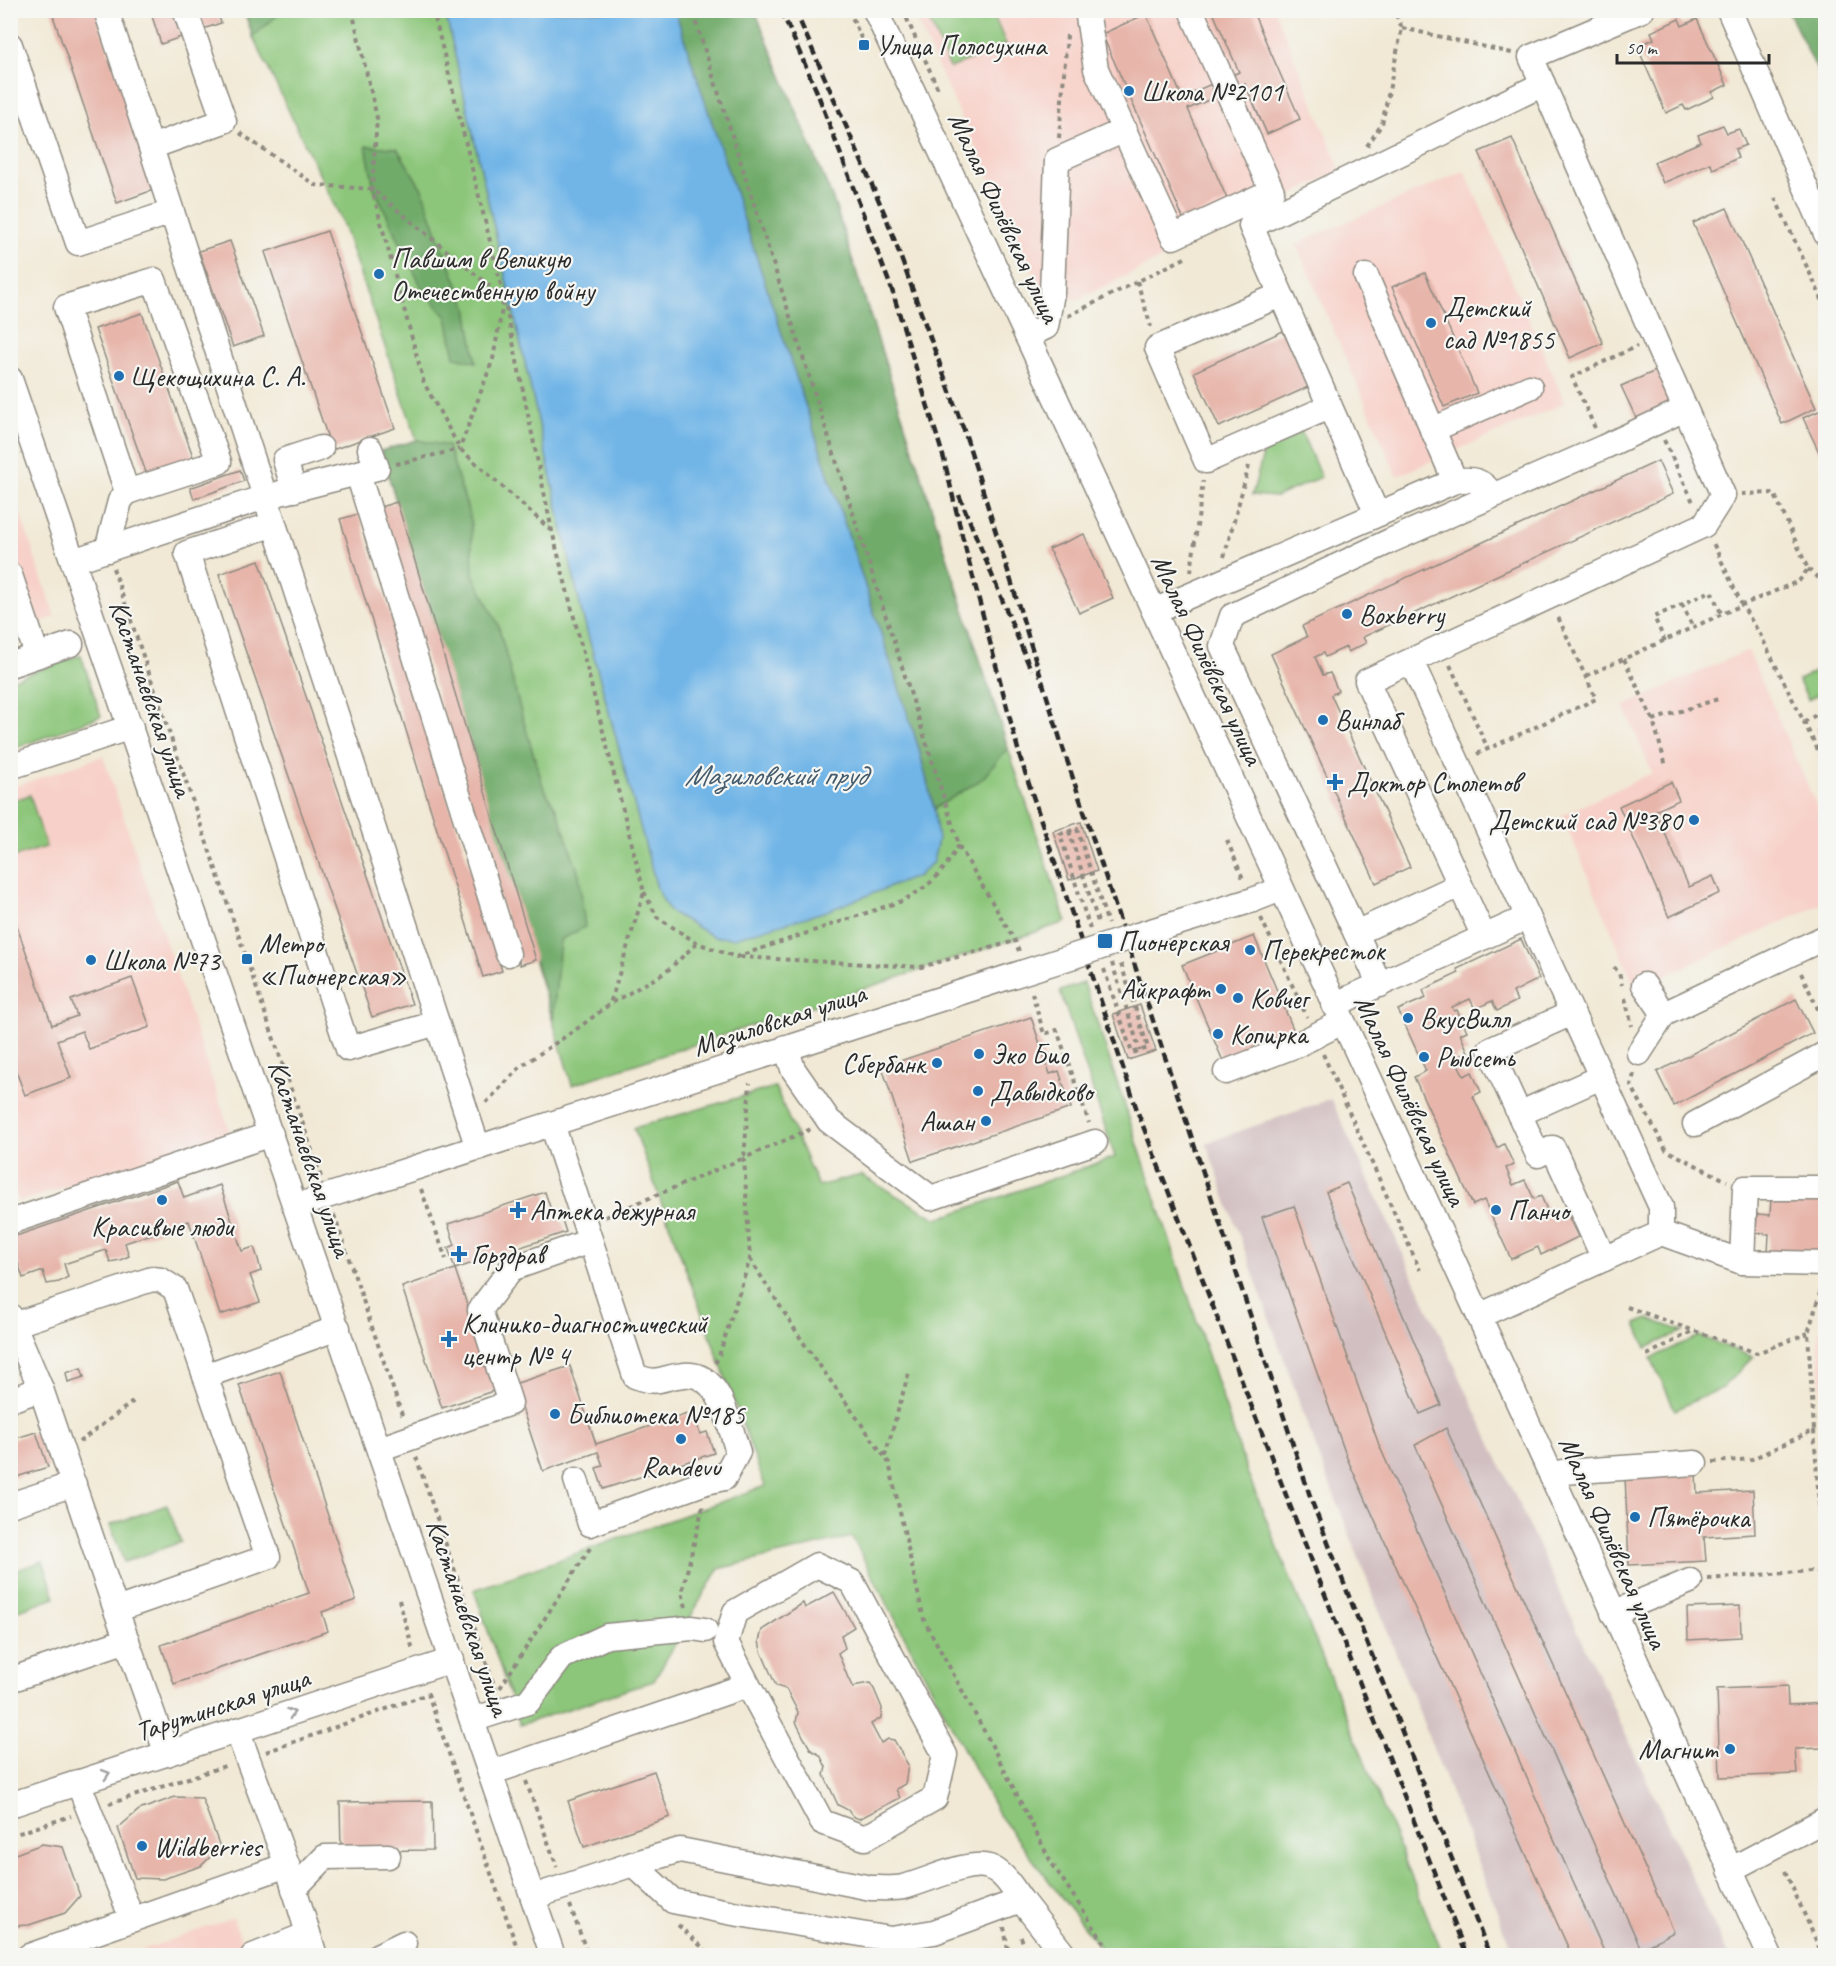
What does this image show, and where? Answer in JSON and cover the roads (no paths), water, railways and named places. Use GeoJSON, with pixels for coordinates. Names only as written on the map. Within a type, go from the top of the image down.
{"type":"FeatureCollection","features":[{"type":"Feature","properties":{"kind":"street"},"geometry":{"type":"LineString","coordinates":[[106,10],[437,1023],[439,1055],[477,1148]]}},
{"type":"Feature","properties":{"kind":"street"},"geometry":{"type":"LineString","coordinates":[[151,147],[224,121],[185,10]]}},
{"type":"Feature","properties":{"kind":"street","name":"Малая Филёвская улица"},"geometry":{"type":"LineString","coordinates":[[875,10],[1479,1316],[1770,1956]]}},
{"type":"Feature","properties":{"kind":"street"},"geometry":{"type":"LineString","coordinates":[[1087,10],[1096,69],[1173,237],[1272,191],[1191,10]]}},
{"type":"Feature","properties":{"kind":"street"},"geometry":{"type":"LineString","coordinates":[[1484,937],[1367,681],[1704,525],[1723,495],[1531,57],[1642,10]]}},
{"type":"Feature","properties":{"kind":"street"},"geometry":{"type":"LineString","coordinates":[[1729,10],[1826,234]]}},
{"type":"Feature","properties":{"kind":"street"},"geometry":{"type":"LineString","coordinates":[[10,45],[78,243],[172,212]]}},
{"type":"Feature","properties":{"kind":"street"},"geometry":{"type":"LineString","coordinates":[[1377,514],[1251,226],[1543,84]]}},
{"type":"Feature","properties":{"kind":"street"},"geometry":{"type":"LineString","coordinates":[[1027,336],[1046,327],[1052,293],[1057,160],[1125,130]]}},
{"type":"Feature","properties":{"kind":"street"},"geometry":{"type":"LineString","coordinates":[[1366,276],[1455,481]]}},
{"type":"Feature","properties":{"kind":"street"},"geometry":{"type":"LineString","coordinates":[[107,550],[120,501],[127,492],[219,462],[154,280],[66,307],[127,492]]}},
{"type":"Feature","properties":{"kind":"street"},"geometry":{"type":"LineString","coordinates":[[1280,295],[1157,348],[1206,461],[1329,407]]}},
{"type":"Feature","properties":{"kind":"street","name":"Кастанаевская улица"},"geometry":{"type":"LineString","coordinates":[[10,379],[553,1956]]}},
{"type":"Feature","properties":{"kind":"street"},"geometry":{"type":"LineString","coordinates":[[1432,430],[1530,387]]}},
{"type":"Feature","properties":{"kind":"street"},"geometry":{"type":"LineString","coordinates":[[1380,985],[1222,646],[1232,616],[1389,541],[1685,409]]}},
{"type":"Feature","properties":{"kind":"street"},"geometry":{"type":"LineString","coordinates":[[294,490],[285,460],[321,448]]}},
{"type":"Feature","properties":{"kind":"street"},"geometry":{"type":"LineString","coordinates":[[73,561],[368,464],[508,954]]}},
{"type":"Feature","properties":{"kind":"street"},"geometry":{"type":"LineString","coordinates":[[1154,611],[1455,481],[1478,480],[1487,486],[1492,495]]}},
{"type":"Feature","properties":{"kind":"street"},"geometry":{"type":"LineString","coordinates":[[274,524],[187,553],[348,1049],[437,1023]]}},
{"type":"Feature","properties":{"kind":"street"},"geometry":{"type":"LineString","coordinates":[[10,575],[37,655]]}},
{"type":"Feature","properties":{"kind":"street"},"geometry":{"type":"LineString","coordinates":[[10,665],[71,644]]}},
{"type":"Feature","properties":{"kind":"street"},"geometry":{"type":"LineString","coordinates":[[1411,661],[1661,1207],[1661,1233]]}},
{"type":"Feature","properties":{"kind":"street"},"geometry":{"type":"LineString","coordinates":[[10,767],[131,727]]}},
{"type":"Feature","properties":{"kind":"street"},"geometry":{"type":"LineString","coordinates":[[1356,933],[1460,885]]}},
{"type":"Feature","properties":{"kind":"street","name":"Мазиловская улица"},"geometry":{"type":"LineString","coordinates":[[296,1206],[786,1047],[1253,900],[1281,889]]}},
{"type":"Feature","properties":{"kind":"street"},"geometry":{"type":"LineString","coordinates":[[1227,1072],[1299,1044],[1380,985],[1528,916]]}},
{"type":"Feature","properties":{"kind":"street"},"geometry":{"type":"LineString","coordinates":[[1639,1053],[1664,1014],[1826,938]]}},
{"type":"Feature","properties":{"kind":"street"},"geometry":{"type":"LineString","coordinates":[[1644,985],[1664,1014]]}},
{"type":"Feature","properties":{"kind":"street"},"geometry":{"type":"LineString","coordinates":[[1572,1013],[1490,1050],[1538,1155],[1553,1148],[1604,1259]]}},
{"type":"Feature","properties":{"kind":"street"},"geometry":{"type":"LineString","coordinates":[[786,1047],[793,1069],[829,1121],[931,1198],[1095,1142]]}},
{"type":"Feature","properties":{"kind":"street"},"geometry":{"type":"LineString","coordinates":[[1695,1124],[1823,1055],[1826,1058]]}},
{"type":"Feature","properties":{"kind":"street"},"geometry":{"type":"LineString","coordinates":[[1519,1114],[1601,1077]]}},
{"type":"Feature","properties":{"kind":"street"},"geometry":{"type":"LineString","coordinates":[[552,1124],[635,1376],[651,1382],[686,1374],[704,1377],[717,1390],[738,1452],[724,1478],[706,1482],[590,1524],[576,1480]]}},
{"type":"Feature","properties":{"kind":"street"},"geometry":{"type":"LineString","coordinates":[[10,1222],[271,1134]]}},
{"type":"Feature","properties":{"kind":"street"},"geometry":{"type":"LineString","coordinates":[[1742,1262],[1745,1188],[1826,1188]]}},
{"type":"Feature","properties":{"kind":"street"},"geometry":{"type":"LineString","coordinates":[[379,1449],[510,1402],[480,1310],[511,1269],[588,1233]]}},
{"type":"Feature","properties":{"kind":"street"},"geometry":{"type":"LineString","coordinates":[[1479,1316],[1661,1233],[1742,1262],[1826,1264]]}},
{"type":"Feature","properties":{"kind":"street"},"geometry":{"type":"LineString","coordinates":[[116,1610],[268,1557],[175,1289],[161,1280],[143,1281],[12,1320],[41,1389],[116,1610],[167,1754]]}},
{"type":"Feature","properties":{"kind":"street"},"geometry":{"type":"LineString","coordinates":[[205,1376],[338,1328]]}},
{"type":"Feature","properties":{"kind":"street"},"geometry":{"type":"LineString","coordinates":[[10,1400],[41,1389]]}},
{"type":"Feature","properties":{"kind":"street"},"geometry":{"type":"LineString","coordinates":[[1552,1477],[1563,1472],[1695,1463]]}},
{"type":"Feature","properties":{"kind":"street"},"geometry":{"type":"LineString","coordinates":[[10,1505],[74,1484]]}},
{"type":"Feature","properties":{"kind":"street"},"geometry":{"type":"LineString","coordinates":[[817,1565],[852,1582],[945,1755],[935,1798],[865,1838],[822,1822],[747,1685],[726,1642],[735,1612],[817,1565]]}},
{"type":"Feature","properties":{"kind":"street"},"geometry":{"type":"LineString","coordinates":[[1613,1613],[1690,1581]]}},
{"type":"Feature","properties":{"kind":"street"},"geometry":{"type":"LineString","coordinates":[[472,1720],[528,1702],[562,1657],[607,1636],[699,1629]]}},
{"type":"Feature","properties":{"kind":"street"},"geometry":{"type":"LineString","coordinates":[[10,1680],[127,1640]]}},
{"type":"Feature","properties":{"kind":"street","name":"Тарутинская улица"},"geometry":{"type":"LineString","coordinates":[[10,1806],[452,1660]]}},
{"type":"Feature","properties":{"kind":"street"},"geometry":{"type":"LineString","coordinates":[[490,1773],[747,1685]]}},
{"type":"Feature","properties":{"kind":"street"},"geometry":{"type":"LineString","coordinates":[[237,1730],[286,1865],[312,1945],[253,1956]]}},
{"type":"Feature","properties":{"kind":"street"},"geometry":{"type":"LineString","coordinates":[[78,1782],[132,1919]]}},
{"type":"Feature","properties":{"kind":"street"},"geometry":{"type":"LineString","coordinates":[[1730,1870],[1826,1819]]}},
{"type":"Feature","properties":{"kind":"street"},"geometry":{"type":"LineString","coordinates":[[533,1897],[680,1850],[871,1888],[900,1888],[947,1872],[989,1867],[1005,1878],[1065,1956]]}},
{"type":"Feature","properties":{"kind":"street"},"geometry":{"type":"LineString","coordinates":[[294,1888],[325,1857],[388,1856]]}},
{"type":"Feature","properties":{"kind":"street"},"geometry":{"type":"LineString","coordinates":[[633,1864],[673,1901],[891,1939],[933,1932],[1021,1900]]}},
{"type":"Feature","properties":{"kind":"street"},"geometry":{"type":"LineString","coordinates":[[29,1956],[286,1865]]}},
{"type":"Feature","properties":{"kind":"street"},"geometry":{"type":"LineString","coordinates":[[377,1956],[404,1943]]}},
{"type":"Feature","properties":{"kind":"water","name":"Мазиловский пруд"},"geometry":{"type":"Polygon","coordinates":[[[445,11],[675,11],[918,746],[934,809],[938,840],[933,862],[918,876],[827,911],[734,938],[714,937],[669,911],[657,888],[581,609],[445,11]]]}},
{"type":"Feature","properties":{"kind":"railway"},"geometry":{"type":"LineString","coordinates":[[781,10],[817,92],[892,290],[944,459],[1020,757],[1138,1113],[1467,1956]]}},
{"type":"Feature","properties":{"kind":"railway"},"geometry":{"type":"LineString","coordinates":[[795,10],[886,217],[965,433],[1062,745],[1312,1502],[1490,1956]]}},
{"type":"Feature","properties":{"kind":"railway"},"geometry":{"type":"LineString","coordinates":[[959,495],[1031,670]]}},
{"type":"Feature","properties":{"kind":"place","name":"Улица Полосухина"},"geometry":{"type":"Point","coordinates":[864,45]}},
{"type":"Feature","properties":{"kind":"place","name":"Школа №2101"},"geometry":{"type":"Point","coordinates":[1129,91]}},
{"type":"Feature","properties":{"kind":"place","name":"Павшим в Великую Отечественную войну"},"geometry":{"type":"Point","coordinates":[379,274]}},
{"type":"Feature","properties":{"kind":"place","name":"Детский сад №1855"},"geometry":{"type":"Point","coordinates":[1431,323]}},
{"type":"Feature","properties":{"kind":"place","name":"Щекощихина С. А."},"geometry":{"type":"Point","coordinates":[119,376]}},
{"type":"Feature","properties":{"kind":"place","name":"Boxberry"},"geometry":{"type":"Point","coordinates":[1347,614]}},
{"type":"Feature","properties":{"kind":"place","name":"Винлаб"},"geometry":{"type":"Point","coordinates":[1323,720]}},
{"type":"Feature","properties":{"kind":"place","name":"Доктор Столетов"},"geometry":{"type":"Point","coordinates":[1335,782]}},
{"type":"Feature","properties":{"kind":"place","name":"Детский сад №380"},"geometry":{"type":"Point","coordinates":[1694,820]}},
{"type":"Feature","properties":{"kind":"place","name":"Пионерская"},"geometry":{"type":"Point","coordinates":[1105,941]}},
{"type":"Feature","properties":{"kind":"place","name":"Перекресток"},"geometry":{"type":"Point","coordinates":[1250,950]}},
{"type":"Feature","properties":{"kind":"place","name":"Метро «Пионерская»"},"geometry":{"type":"Point","coordinates":[247,959]}},
{"type":"Feature","properties":{"kind":"place","name":"Школа №73"},"geometry":{"type":"Point","coordinates":[91,960]}},
{"type":"Feature","properties":{"kind":"place","name":"Айкрафт"},"geometry":{"type":"Point","coordinates":[1221,989]}},
{"type":"Feature","properties":{"kind":"place","name":"Ковчег"},"geometry":{"type":"Point","coordinates":[1238,998]}},
{"type":"Feature","properties":{"kind":"place","name":"ВкусВилл"},"geometry":{"type":"Point","coordinates":[1408,1018]}},
{"type":"Feature","properties":{"kind":"place","name":"Копирка"},"geometry":{"type":"Point","coordinates":[1218,1034]}},
{"type":"Feature","properties":{"kind":"place","name":"Эко Био"},"geometry":{"type":"Point","coordinates":[979,1054]}},
{"type":"Feature","properties":{"kind":"place","name":"Рыбсеть"},"geometry":{"type":"Point","coordinates":[1424,1057]}},
{"type":"Feature","properties":{"kind":"place","name":"Сбербанк"},"geometry":{"type":"Point","coordinates":[937,1063]}},
{"type":"Feature","properties":{"kind":"place","name":"Давыдково"},"geometry":{"type":"Point","coordinates":[978,1091]}},
{"type":"Feature","properties":{"kind":"place","name":"Ашан"},"geometry":{"type":"Point","coordinates":[986,1121]}},
{"type":"Feature","properties":{"kind":"place","name":"Красивые люди"},"geometry":{"type":"Point","coordinates":[162,1200]}},
{"type":"Feature","properties":{"kind":"place","name":"Аптека дежурная"},"geometry":{"type":"Point","coordinates":[518,1210]}},
{"type":"Feature","properties":{"kind":"place","name":"Панчо"},"geometry":{"type":"Point","coordinates":[1496,1210]}},
{"type":"Feature","properties":{"kind":"place","name":"Горздрав"},"geometry":{"type":"Point","coordinates":[459,1254]}},
{"type":"Feature","properties":{"kind":"place","name":"Клинико-диагностический центр № 4"},"geometry":{"type":"Point","coordinates":[449,1339]}},
{"type":"Feature","properties":{"kind":"place","name":"Библиотека №185"},"geometry":{"type":"Point","coordinates":[555,1414]}},
{"type":"Feature","properties":{"kind":"place","name":"Randevu"},"geometry":{"type":"Point","coordinates":[681,1439]}},
{"type":"Feature","properties":{"kind":"place","name":"Пятёрочка"},"geometry":{"type":"Point","coordinates":[1635,1517]}},
{"type":"Feature","properties":{"kind":"place","name":"Магнит"},"geometry":{"type":"Point","coordinates":[1730,1749]}},
{"type":"Feature","properties":{"kind":"place","name":"Wildberries"},"geometry":{"type":"Point","coordinates":[142,1846]}}]}
